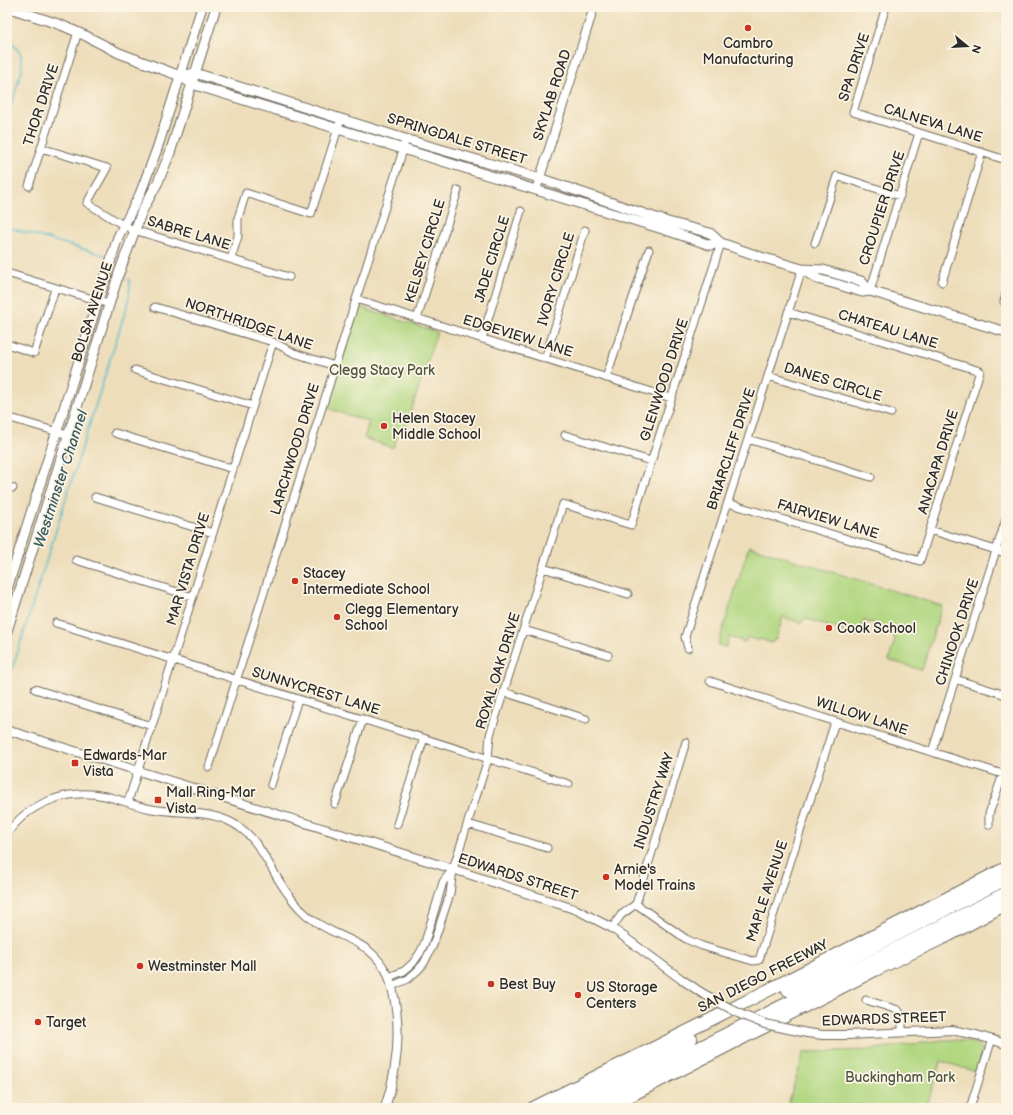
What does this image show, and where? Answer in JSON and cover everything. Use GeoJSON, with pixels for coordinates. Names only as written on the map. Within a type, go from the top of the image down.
{"type":"FeatureCollection","features":[{"type":"Feature","properties":{"kind":"highway","name":"SAN DIEGO FREEWAY"},"geometry":{"type":"LineString","coordinates":[[533,1108],[720,1015],[1006,868]]}},
{"type":"Feature","properties":{"kind":"highway"},"geometry":{"type":"LineString","coordinates":[[554,1108],[1006,879]]}},
{"type":"Feature","properties":{"kind":"highway"},"geometry":{"type":"LineString","coordinates":[[580,1108],[1006,893]]}},
{"type":"Feature","properties":{"kind":"highway"},"geometry":{"type":"LineString","coordinates":[[606,1108],[875,970],[949,935],[1006,904]]}},
{"type":"Feature","properties":{"kind":"main road","name":"SPRINGDALE STREET"},"geometry":{"type":"LineString","coordinates":[[7,7],[28,10],[78,32],[119,53],[180,76],[192,84],[710,245],[721,243]]}},
{"type":"Feature","properties":{"kind":"main road","name":"BOLSA AVENUE"},"geometry":{"type":"LineString","coordinates":[[7,589],[118,237],[140,194],[157,149],[202,7]]}},
{"type":"Feature","properties":{"kind":"main road","name":"BOLSA AVENUE"},"geometry":{"type":"LineString","coordinates":[[7,631],[109,304],[134,230],[170,153],[216,7]]}},
{"type":"Feature","properties":{"kind":"main road","name":"SPRINGDALE STREET"},"geometry":{"type":"LineString","coordinates":[[180,76],[195,73],[405,139],[539,178],[668,222],[710,233],[721,243],[762,257],[802,269],[824,270],[861,281],[870,291],[1006,332]]}},
{"type":"Feature","properties":{"kind":"main road"},"geometry":{"type":"LineString","coordinates":[[687,237],[688,233],[697,230]]}},
{"type":"Feature","properties":{"kind":"street","name":"SKYLAB ROAD"},"geometry":{"type":"LineString","coordinates":[[536,190],[594,7]]}},
{"type":"Feature","properties":{"kind":"street","name":"SPA DRIVE"},"geometry":{"type":"LineString","coordinates":[[853,112],[886,7]]}},
{"type":"Feature","properties":{"kind":"street","name":"THOR DRIVE"},"geometry":{"type":"LineString","coordinates":[[29,186],[78,32]]}},
{"type":"Feature","properties":{"kind":"street","name":"CALNEVA LANE"},"geometry":{"type":"LineString","coordinates":[[853,112],[919,134],[1006,160]]}},
{"type":"Feature","properties":{"kind":"street"},"geometry":{"type":"LineString","coordinates":[[231,259],[236,246],[239,214],[246,193],[311,214],[341,119]]}},
{"type":"Feature","properties":{"kind":"street","name":"CROUPIER DRIVE"},"geometry":{"type":"LineString","coordinates":[[870,291],[919,134]]}},
{"type":"Feature","properties":{"kind":"street","name":"LARCHWOOD DRIVE"},"geometry":{"type":"LineString","coordinates":[[209,767],[403,150],[405,139]]}},
{"type":"Feature","properties":{"kind":"street","name":"SABRE LANE"},"geometry":{"type":"LineString","coordinates":[[41,148],[107,168],[87,203],[123,225],[134,230],[289,278]]}},
{"type":"Feature","properties":{"kind":"street"},"geometry":{"type":"LineString","coordinates":[[942,282],[982,152]]}},
{"type":"Feature","properties":{"kind":"street"},"geometry":{"type":"LineString","coordinates":[[815,243],[837,176],[900,196]]}},
{"type":"Feature","properties":{"kind":"street","name":"KELSEY CIRCLE"},"geometry":{"type":"LineString","coordinates":[[417,319],[458,190]]}},
{"type":"Feature","properties":{"kind":"street","name":"JADE CIRCLE"},"geometry":{"type":"LineString","coordinates":[[482,339],[521,211]]}},
{"type":"Feature","properties":{"kind":"street","name":"IVORY CIRCLE"},"geometry":{"type":"LineString","coordinates":[[545,358],[585,230]]}},
{"type":"Feature","properties":{"kind":"street","name":"GLENWOOD DRIVE"},"geometry":{"type":"LineString","coordinates":[[563,504],[631,525],[721,243]]}},
{"type":"Feature","properties":{"kind":"street"},"geometry":{"type":"LineString","coordinates":[[606,378],[649,250]]}},
{"type":"Feature","properties":{"kind":"street","name":"BRIARCLIFF DRIVE"},"geometry":{"type":"LineString","coordinates":[[688,648],[686,637],[802,269]]}},
{"type":"Feature","properties":{"kind":"street"},"geometry":{"type":"LineString","coordinates":[[7,274],[109,304]]}},
{"type":"Feature","properties":{"kind":"street"},"geometry":{"type":"LineString","coordinates":[[7,344],[34,353],[55,289]]}},
{"type":"Feature","properties":{"kind":"street"},"geometry":{"type":"LineString","coordinates":[[1004,302],[1006,294]]}},
{"type":"Feature","properties":{"kind":"street","name":"EDGEVIEW LANE"},"geometry":{"type":"LineString","coordinates":[[356,300],[672,398]]}},
{"type":"Feature","properties":{"kind":"street","name":"NORTHRIDGE LANE"},"geometry":{"type":"LineString","coordinates":[[155,307],[273,342],[294,353],[335,366]]}},
{"type":"Feature","properties":{"kind":"street","name":"CHATEAU LANE"},"geometry":{"type":"LineString","coordinates":[[788,312],[980,371]]}},
{"type":"Feature","properties":{"kind":"street","name":"MAR VISTA DRIVE"},"geometry":{"type":"LineString","coordinates":[[128,802],[273,342]]}},
{"type":"Feature","properties":{"kind":"street"},"geometry":{"type":"LineString","coordinates":[[135,370],[253,406]]}},
{"type":"Feature","properties":{"kind":"street","name":"ANACAPA DRIVE"},"geometry":{"type":"LineString","coordinates":[[920,561],[980,371]]}},
{"type":"Feature","properties":{"kind":"street","name":"DANES CIRCLE"},"geometry":{"type":"LineString","coordinates":[[768,376],[891,413]]}},
{"type":"Feature","properties":{"kind":"street"},"geometry":{"type":"LineString","coordinates":[[7,416],[68,435]]}},
{"type":"Feature","properties":{"kind":"street"},"geometry":{"type":"LineString","coordinates":[[115,433],[233,469]]}},
{"type":"Feature","properties":{"kind":"street"},"geometry":{"type":"LineString","coordinates":[[565,435],[651,461]]}},
{"type":"Feature","properties":{"kind":"street"},"geometry":{"type":"LineString","coordinates":[[748,439],[871,477]]}},
{"type":"Feature","properties":{"kind":"street"},"geometry":{"type":"LineString","coordinates":[[95,497],[213,533]]}},
{"type":"Feature","properties":{"kind":"street","name":"FAIRVIEW LANE"},"geometry":{"type":"LineString","coordinates":[[728,503],[920,561]]}},
{"type":"Feature","properties":{"kind":"street","name":"ROYAL OAK DRIVE"},"geometry":{"type":"LineString","coordinates":[[454,869],[488,759],[490,735],[563,504]]}},
{"type":"Feature","properties":{"kind":"street","name":"CHINOOK DRIVE"},"geometry":{"type":"LineString","coordinates":[[932,752],[1006,520]]}},
{"type":"Feature","properties":{"kind":"street"},"geometry":{"type":"LineString","coordinates":[[930,530],[1006,553]]}},
{"type":"Feature","properties":{"kind":"street"},"geometry":{"type":"LineString","coordinates":[[76,560],[193,597]]}},
{"type":"Feature","properties":{"kind":"street"},"geometry":{"type":"LineString","coordinates":[[543,568],[628,594]]}},
{"type":"Feature","properties":{"kind":"street","name":"SUNNYCREST LANE"},"geometry":{"type":"LineString","coordinates":[[56,623],[569,784]]}},
{"type":"Feature","properties":{"kind":"street"},"geometry":{"type":"LineString","coordinates":[[524,630],[608,655]]}},
{"type":"Feature","properties":{"kind":"street"},"geometry":{"type":"LineString","coordinates":[[955,679],[1006,695]]}},
{"type":"Feature","properties":{"kind":"street","name":"WILLOW LANE"},"geometry":{"type":"LineString","coordinates":[[710,681],[1005,775]]}},
{"type":"Feature","properties":{"kind":"street"},"geometry":{"type":"LineString","coordinates":[[35,689],[152,726]]}},
{"type":"Feature","properties":{"kind":"street"},"geometry":{"type":"LineString","coordinates":[[504,692],[586,719]]}},
{"type":"Feature","properties":{"kind":"street"},"geometry":{"type":"LineString","coordinates":[[271,786],[298,699]]}},
{"type":"Feature","properties":{"kind":"street"},"geometry":{"type":"LineString","coordinates":[[335,804],[363,719]]}},
{"type":"Feature","properties":{"kind":"street","name":"MAPLE AVENUE"},"geometry":{"type":"LineString","coordinates":[[636,904],[686,939],[702,946],[753,961],[759,960],[835,722]]}},
{"type":"Feature","properties":{"kind":"street","name":"EDWARDS STREET"},"geometry":{"type":"LineString","coordinates":[[7,730],[138,772],[454,869],[577,910],[612,928],[702,993],[742,1015],[765,1024],[807,1033],[847,1036],[952,1030],[992,1039],[1006,1044]]}},
{"type":"Feature","properties":{"kind":"street"},"geometry":{"type":"LineString","coordinates":[[397,824],[424,738]]}},
{"type":"Feature","properties":{"kind":"street","name":"INDUSTRY WAY"},"geometry":{"type":"LineString","coordinates":[[636,904],[686,742]]}},
{"type":"Feature","properties":{"kind":"street"},"geometry":{"type":"LineString","coordinates":[[989,825],[989,814],[1005,775]]}},
{"type":"Feature","properties":{"kind":"street"},"geometry":{"type":"LineString","coordinates":[[7,834],[17,822],[33,808],[53,799],[70,794],[97,795],[156,810],[213,815],[239,826],[257,844],[286,891],[304,913],[328,930],[369,949],[380,960],[389,977],[397,1009],[398,1056],[394,1078],[385,1108]]}},
{"type":"Feature","properties":{"kind":"street"},"geometry":{"type":"LineString","coordinates":[[468,824],[546,848]]}},
{"type":"Feature","properties":{"kind":"street"},"geometry":{"type":"LineString","coordinates":[[389,977],[404,971],[413,963],[420,953],[425,942],[443,882],[454,869]]}},
{"type":"Feature","properties":{"kind":"street"},"geometry":{"type":"LineString","coordinates":[[392,986],[408,979],[418,970],[429,955],[450,894],[454,869]]}},
{"type":"Feature","properties":{"kind":"street"},"geometry":{"type":"LineString","coordinates":[[612,928],[621,915],[636,904]]}},
{"type":"Feature","properties":{"kind":"street"},"geometry":{"type":"LineString","coordinates":[[866,1000],[898,1010],[902,1016],[902,1032]]}},
{"type":"Feature","properties":{"kind":"street"},"geometry":{"type":"LineString","coordinates":[[970,1108],[992,1039]]}},
{"type":"Feature","properties":{"kind":"green space","name":"Clegg Stacy Park"},"geometry":{"type":"Polygon","coordinates":[[[359,307],[437,332],[404,433],[399,432],[393,448],[364,438],[369,422],[327,408],[359,307]]]}},
{"type":"Feature","properties":{"kind":"green space"},"geometry":{"type":"Polygon","coordinates":[[[749,546],[942,606],[922,670],[889,660],[895,639],[890,630],[876,626],[877,624],[864,621],[859,636],[804,618],[802,623],[783,617],[776,639],[774,639],[772,643],[747,637],[745,642],[729,637],[726,647],[718,645],[749,546]]]}},
{"type":"Feature","properties":{"kind":"green space","name":"Buckingham Park"},"geometry":{"type":"Polygon","coordinates":[[[942,1040],[965,1041],[976,1044],[982,1051],[981,1056],[976,1072],[941,1061],[926,1108],[787,1108],[804,1052],[867,1050],[942,1040]]]}},
{"type":"Feature","properties":{"kind":"waterway","name":"Westminster Channel"},"geometry":{"type":"LineString","coordinates":[[7,37],[21,54],[22,70],[7,119]]}},
{"type":"Feature","properties":{"kind":"waterway","name":"Westminster Channel"},"geometry":{"type":"LineString","coordinates":[[7,226],[104,255]]}},
{"type":"Feature","properties":{"kind":"waterway","name":"Westminster Channel"},"geometry":{"type":"LineString","coordinates":[[7,685],[128,303],[130,286],[129,279]]}},
{"type":"Feature","properties":{"kind":"place","name":"Cambro Manufacturing"},"geometry":{"type":"Point","coordinates":[748,28]}},
{"type":"Feature","properties":{"kind":"place","name":"Helen Stacey Middle School"},"geometry":{"type":"Point","coordinates":[384,426]}},
{"type":"Feature","properties":{"kind":"place","name":"Stacey Intermediate School"},"geometry":{"type":"Point","coordinates":[295,581]}},
{"type":"Feature","properties":{"kind":"place","name":"Clegg Elementary School"},"geometry":{"type":"Point","coordinates":[337,617]}},
{"type":"Feature","properties":{"kind":"place","name":"Cook School"},"geometry":{"type":"Point","coordinates":[829,628]}},
{"type":"Feature","properties":{"kind":"place","name":"Edwards-Mar Vista"},"geometry":{"type":"Point","coordinates":[75,763]}},
{"type":"Feature","properties":{"kind":"place","name":"Mall Ring-Mar Vista"},"geometry":{"type":"Point","coordinates":[158,800]}},
{"type":"Feature","properties":{"kind":"place","name":"Arnie's Model Trains"},"geometry":{"type":"Point","coordinates":[606,877]}},
{"type":"Feature","properties":{"kind":"place","name":"Westminster Mall"},"geometry":{"type":"Point","coordinates":[140,966]}},
{"type":"Feature","properties":{"kind":"place","name":"Best Buy"},"geometry":{"type":"Point","coordinates":[491,984]}},
{"type":"Feature","properties":{"kind":"place","name":"US Storage Centers"},"geometry":{"type":"Point","coordinates":[578,995]}},
{"type":"Feature","properties":{"kind":"place","name":"Target"},"geometry":{"type":"Point","coordinates":[38,1022]}}]}
